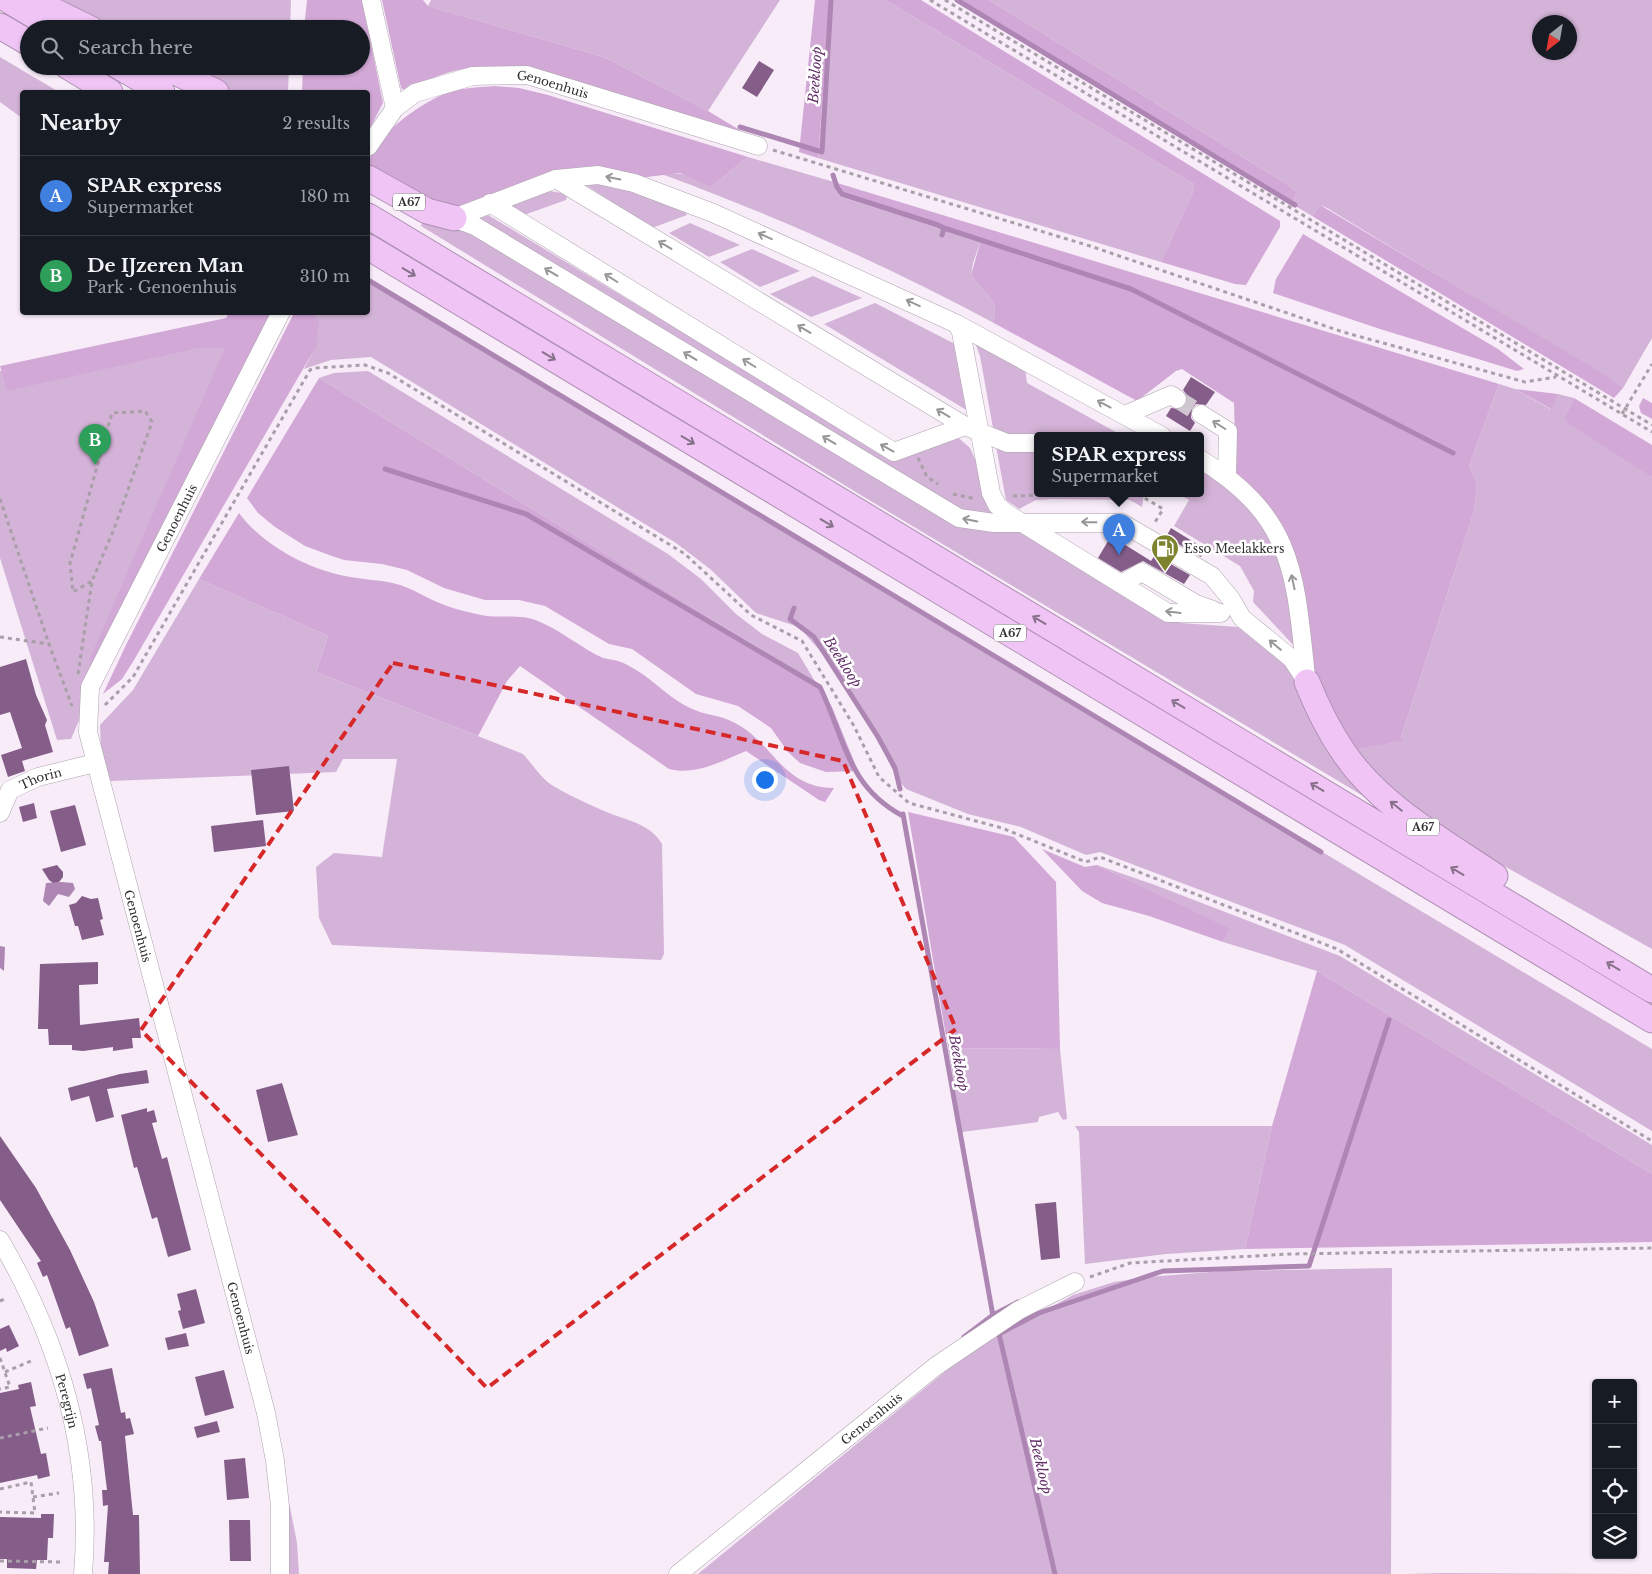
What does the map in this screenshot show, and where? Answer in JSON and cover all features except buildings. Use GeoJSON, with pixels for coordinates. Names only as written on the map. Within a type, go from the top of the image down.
{"type":"FeatureCollection","features":[{"type":"Feature","properties":{"kind":"highway"},"geometry":{"type":"LineString","coordinates":[[8,0],[41,20]]}},
{"type":"Feature","properties":{"kind":"highway"},"geometry":{"type":"LineString","coordinates":[[32,0],[73,20]]}},
{"type":"Feature","properties":{"kind":"highway"},"geometry":{"type":"LineString","coordinates":[[0,26],[20,38]]}},
{"type":"Feature","properties":{"kind":"highway"},"geometry":{"type":"LineString","coordinates":[[82,75],[107,90]]}},
{"type":"Feature","properties":{"kind":"highway"},"geometry":{"type":"LineString","coordinates":[[133,75],[159,90]]}},
{"type":"Feature","properties":{"kind":"highway"},"geometry":{"type":"LineString","coordinates":[[181,75],[212,90]]}},
{"type":"Feature","properties":{"kind":"highway","name":"A67"},"geometry":{"type":"LineString","coordinates":[[370,179],[427,211],[454,218]]}},
{"type":"Feature","properties":{"kind":"highway","name":"A67"},"geometry":{"type":"LineString","coordinates":[[370,217],[1652,990]]}},
{"type":"Feature","properties":{"kind":"highway","name":"A67"},"geometry":{"type":"LineString","coordinates":[[370,248],[1652,1020]]}},
{"type":"Feature","properties":{"kind":"highway","name":"A67"},"geometry":{"type":"LineString","coordinates":[[1307,682],[1325,721],[1345,754],[1384,798],[1414,821],[1510,886],[1573,942]]}},
{"type":"Feature","properties":{"kind":"street"},"geometry":{"type":"LineString","coordinates":[[371,0],[395,108]]}},
{"type":"Feature","properties":{"kind":"street","name":"Genoenhuis"},"geometry":{"type":"LineString","coordinates":[[370,144],[395,108],[415,93],[473,76],[527,75],[758,146]]}},
{"type":"Feature","properties":{"kind":"street"},"geometry":{"type":"LineString","coordinates":[[454,218],[556,179],[598,175],[634,183],[722,216],[957,324],[1155,432]]}},
{"type":"Feature","properties":{"kind":"street"},"geometry":{"type":"LineString","coordinates":[[556,179],[973,429],[1007,442],[1034,443]]}},
{"type":"Feature","properties":{"kind":"street"},"geometry":{"type":"LineString","coordinates":[[490,203],[894,452],[973,429]]}},
{"type":"Feature","properties":{"kind":"street","name":"A67"},"geometry":{"type":"LineString","coordinates":[[454,218],[475,226],[959,518],[994,523],[1018,521],[1122,523],[1212,576],[1231,599],[1242,618],[1292,660],[1307,682]]}},
{"type":"Feature","properties":{"kind":"street","name":"Genoenhuis"},"geometry":{"type":"LineString","coordinates":[[279,315],[90,687],[88,732],[266,1413],[275,1461],[280,1506],[280,1574]]}},
{"type":"Feature","properties":{"kind":"street","name":"A67"},"geometry":{"type":"LineString","coordinates":[[957,324],[961,332],[973,429],[991,493],[997,505],[1018,521],[1168,613],[1221,613],[1242,618]]}},
{"type":"Feature","properties":{"kind":"street"},"geometry":{"type":"LineString","coordinates":[[1125,415],[1171,395],[1177,399]]}},
{"type":"Feature","properties":{"kind":"street"},"geometry":{"type":"LineString","coordinates":[[1201,414],[1228,430],[1227,476]]}},
{"type":"Feature","properties":{"kind":"street","name":"A67"},"geometry":{"type":"LineString","coordinates":[[1204,462],[1227,476],[1255,502],[1274,528],[1287,556],[1299,618],[1307,682]]}},
{"type":"Feature","properties":{"kind":"street","name":"Thorin"},"geometry":{"type":"LineString","coordinates":[[0,813],[5,790],[38,777],[95,763]]}},
{"type":"Feature","properties":{"kind":"street","name":"Peregrijn"},"geometry":{"type":"LineString","coordinates":[[0,1240],[42,1320],[66,1390],[80,1456],[84,1492],[83,1574]]}},
{"type":"Feature","properties":{"kind":"street","name":"Genoenhuis"},"geometry":{"type":"LineString","coordinates":[[678,1574],[936,1366],[1019,1310],[1076,1282]]}},
{"type":"Feature","properties":{"kind":"path"},"geometry":{"type":"LineString","coordinates":[[930,0],[1652,432]]}},
{"type":"Feature","properties":{"kind":"path"},"geometry":{"type":"LineString","coordinates":[[945,0],[1652,425]]}},
{"type":"Feature","properties":{"kind":"path"},"geometry":{"type":"LineString","coordinates":[[758,146],[1090,246],[1343,332],[1525,382],[1558,376]]}},
{"type":"Feature","properties":{"kind":"path"},"geometry":{"type":"LineString","coordinates":[[1622,414],[1652,364]]}},
{"type":"Feature","properties":{"kind":"path"},"geometry":{"type":"LineString","coordinates":[[89,717],[118,694],[134,677],[310,370],[315,368],[365,365],[388,373],[685,554],[751,615],[802,641],[854,726],[879,777],[909,803],[1002,828],[1086,862],[1100,857],[1337,949],[1652,1141]]}},
{"type":"Feature","properties":{"kind":"path"},"geometry":{"type":"LineString","coordinates":[[77,678],[92,581],[114,529],[152,422],[145,411],[112,413],[70,563],[73,592],[92,581]]}},
{"type":"Feature","properties":{"kind":"path"},"geometry":{"type":"LineString","coordinates":[[1143,497],[1163,509],[1146,537]]}},
{"type":"Feature","properties":{"kind":"path"},"geometry":{"type":"LineString","coordinates":[[0,499],[49,644],[73,707],[74,697]]}},
{"type":"Feature","properties":{"kind":"path"},"geometry":{"type":"LineString","coordinates":[[0,637],[49,644]]}},
{"type":"Feature","properties":{"kind":"path"},"geometry":{"type":"LineString","coordinates":[[1076,1282],[1130,1263],[1290,1254],[1652,1248]]}},
{"type":"Feature","properties":{"kind":"path"},"geometry":{"type":"LineString","coordinates":[[0,1301],[7,1298]]}},
{"type":"Feature","properties":{"kind":"path"},"geometry":{"type":"LineString","coordinates":[[0,1358],[10,1387],[0,1389]]}},
{"type":"Feature","properties":{"kind":"path"},"geometry":{"type":"LineString","coordinates":[[5,1372],[31,1361]]}},
{"type":"Feature","properties":{"kind":"path"},"geometry":{"type":"LineString","coordinates":[[0,1438],[48,1428]]}},
{"type":"Feature","properties":{"kind":"path"},"geometry":{"type":"LineString","coordinates":[[0,1489],[31,1482],[35,1513],[0,1512]]}},
{"type":"Feature","properties":{"kind":"path"},"geometry":{"type":"LineString","coordinates":[[33,1497],[59,1493]]}},
{"type":"Feature","properties":{"kind":"path"},"geometry":{"type":"LineString","coordinates":[[0,1561],[60,1562]]}},
{"type":"Feature","properties":{"kind":"highlighted area"},"geometry":{"type":"Polygon","coordinates":[[[393,663],[843,761],[956,1029],[487,1388],[141,1030],[393,663]]]}},
{"type":"Feature","properties":{"kind":"shaded area"},"geometry":{"type":"Polygon","coordinates":[[[63,0],[291,0],[290,20],[96,20],[63,0]]]}},
{"type":"Feature","properties":{"kind":"shaded area"},"geometry":{"type":"Polygon","coordinates":[[[307,0],[362,0],[366,20],[305,20],[307,0]]]}},
{"type":"Feature","properties":{"kind":"shaded area"},"geometry":{"type":"Polygon","coordinates":[[[382,0],[423,0],[428,6],[604,57],[708,111],[753,138],[530,70],[498,66],[466,68],[436,77],[409,93],[401,88],[382,0]]]}},
{"type":"Feature","properties":{"kind":"shaded area"},"geometry":{"type":"Polygon","coordinates":[[[431,0],[780,0],[708,111],[604,57],[428,6],[431,0]]]}},
{"type":"Feature","properties":{"kind":"shaded area"},"geometry":{"type":"Polygon","coordinates":[[[815,0],[830,0],[818,158],[799,152],[815,0]]]}},
{"type":"Feature","properties":{"kind":"shaded area"},"geometry":{"type":"Polygon","coordinates":[[[830,0],[885,0],[1194,184],[1194,190],[1161,262],[818,158],[830,0]]]}},
{"type":"Feature","properties":{"kind":"shaded area"},"geometry":{"type":"Polygon","coordinates":[[[885,0],[921,0],[1280,221],[1280,227],[1246,285],[1235,284],[1161,262],[1194,190],[1194,184],[885,0]]]}},
{"type":"Feature","properties":{"kind":"shaded area"},"geometry":{"type":"Polygon","coordinates":[[[958,0],[989,0],[1285,183],[1297,192],[1292,204],[958,0]]]}},
{"type":"Feature","properties":{"kind":"shaded area"},"geometry":{"type":"Polygon","coordinates":[[[989,0],[1652,0],[1652,338],[1623,388],[1327,208],[1320,205],[1312,216],[1292,204],[1297,192],[989,0]]]}},
{"type":"Feature","properties":{"kind":"shaded area"},"geometry":{"type":"Polygon","coordinates":[[[370,39],[383,103],[370,128],[370,90],[302,90],[303,75],[370,75],[370,39]]]}},
{"type":"Feature","properties":{"kind":"shaded area"},"geometry":{"type":"Polygon","coordinates":[[[0,57],[20,69],[20,75],[30,75],[56,90],[20,90],[20,117],[0,102],[0,57]]]}},
{"type":"Feature","properties":{"kind":"shaded area"},"geometry":{"type":"Polygon","coordinates":[[[196,75],[289,75],[288,90],[225,90],[196,75]]]}},
{"type":"Feature","properties":{"kind":"shaded area"},"geometry":{"type":"Polygon","coordinates":[[[494,86],[519,88],[548,95],[748,157],[717,182],[709,186],[680,173],[639,178],[600,169],[462,206],[445,208],[370,171],[370,159],[376,147],[396,125],[433,99],[462,89],[494,86]]]}},
{"type":"Feature","properties":{"kind":"shaded area"},"geometry":{"type":"Polygon","coordinates":[[[748,157],[834,182],[837,194],[847,199],[981,240],[971,275],[993,303],[995,315],[992,322],[912,281],[831,243],[748,207],[664,175],[683,174],[717,182],[748,157]]]}},
{"type":"Feature","properties":{"kind":"shaded area"},"geometry":{"type":"Polygon","coordinates":[[[581,182],[613,184],[685,209],[687,215],[652,228],[581,182]]]}},
{"type":"Feature","properties":{"kind":"shaded area"},"geometry":{"type":"Polygon","coordinates":[[[834,182],[1499,384],[1469,466],[1477,484],[1474,511],[1401,737],[1403,741],[1349,751],[1314,676],[1298,583],[1236,476],[1234,403],[1182,369],[1176,371],[1137,401],[992,322],[995,315],[993,303],[971,275],[981,240],[847,199],[837,194],[834,182]]]}},
{"type":"Feature","properties":{"kind":"shaded area"},"geometry":{"type":"Polygon","coordinates":[[[545,190],[561,193],[567,197],[566,200],[524,215],[507,205],[545,190]]]}},
{"type":"Feature","properties":{"kind":"shaded area"},"geometry":{"type":"Polygon","coordinates":[[[1320,205],[1595,369],[1623,388],[1614,398],[1312,216],[1320,205]]]}},
{"type":"Feature","properties":{"kind":"shaded area"},"geometry":{"type":"Polygon","coordinates":[[[488,215],[891,458],[954,434],[970,448],[1000,514],[971,517],[474,219],[488,215]]]}},
{"type":"Feature","properties":{"kind":"shaded area"},"geometry":{"type":"Polygon","coordinates":[[[425,217],[471,231],[956,523],[1015,529],[1036,537],[1181,623],[1238,627],[1286,666],[1400,818],[859,494],[421,226],[425,217]]]}},
{"type":"Feature","properties":{"kind":"shaded area"},"geometry":{"type":"Polygon","coordinates":[[[690,223],[740,245],[709,257],[669,233],[690,223]]]}},
{"type":"Feature","properties":{"kind":"shaded area"},"geometry":{"type":"Polygon","coordinates":[[[1303,234],[1498,349],[1524,369],[1517,371],[1380,329],[1273,293],[1276,279],[1303,234]]]}},
{"type":"Feature","properties":{"kind":"shaded area"},"geometry":{"type":"Polygon","coordinates":[[[752,249],[800,271],[760,287],[720,262],[752,249]]]}},
{"type":"Feature","properties":{"kind":"shaded area"},"geometry":{"type":"Polygon","coordinates":[[[813,276],[862,298],[811,317],[770,294],[813,276]]]}},
{"type":"Feature","properties":{"kind":"shaded area"},"geometry":{"type":"Polygon","coordinates":[[[370,283],[1652,1049],[1652,1131],[1345,945],[1100,852],[1086,855],[1021,827],[968,814],[906,789],[898,780],[863,711],[828,660],[799,627],[756,613],[710,569],[676,543],[371,357],[331,360],[304,369],[314,349],[318,335],[315,315],[370,315],[370,283]]]}},
{"type":"Feature","properties":{"kind":"shaded area"},"geometry":{"type":"Polygon","coordinates":[[[875,303],[955,344],[968,411],[824,324],[875,303]]]}},
{"type":"Feature","properties":{"kind":"shaded area"},"geometry":{"type":"Polygon","coordinates":[[[228,315],[271,315],[89,673],[90,658],[225,348],[198,348],[7,391],[0,366],[226,318],[228,315]]]}},
{"type":"Feature","properties":{"kind":"shaded area"},"geometry":{"type":"Polygon","coordinates":[[[293,315],[315,315],[319,322],[317,345],[134,660],[122,679],[103,694],[293,315]]]}},
{"type":"Feature","properties":{"kind":"shaded area"},"geometry":{"type":"Polygon","coordinates":[[[248,332],[71,739],[57,740],[0,558],[0,371],[248,332]]]}},
{"type":"Feature","properties":{"kind":"shaded area"},"geometry":{"type":"Polygon","coordinates":[[[974,340],[1025,368],[1027,383],[1116,432],[1034,432],[1034,436],[1004,436],[993,428],[980,356],[974,340]]]}},
{"type":"Feature","properties":{"kind":"shaded area"},"geometry":{"type":"Polygon","coordinates":[[[368,371],[668,554],[701,579],[736,614],[762,634],[798,653],[816,683],[319,378],[334,373],[368,371]]]}},
{"type":"Feature","properties":{"kind":"shaded area"},"geometry":{"type":"Polygon","coordinates":[[[319,378],[816,683],[832,707],[858,771],[826,772],[800,763],[788,752],[771,728],[738,706],[696,694],[632,649],[609,644],[545,606],[519,600],[485,600],[444,588],[407,570],[382,564],[344,560],[305,546],[275,527],[258,513],[247,498],[319,378]]]}},
{"type":"Feature","properties":{"kind":"shaded area"},"geometry":{"type":"Polygon","coordinates":[[[1499,384],[1515,389],[1550,409],[1558,394],[1574,398],[1565,416],[1652,477],[1652,949],[1415,816],[1349,751],[1402,741],[1401,737],[1474,511],[1477,484],[1469,466],[1499,384]]]}},
{"type":"Feature","properties":{"kind":"shaded area"},"geometry":{"type":"Polygon","coordinates":[[[1515,389],[1558,394],[1551,409],[1515,389]]]}},
{"type":"Feature","properties":{"kind":"shaded area"},"geometry":{"type":"Polygon","coordinates":[[[1574,398],[1652,445],[1652,477],[1566,422],[1565,416],[1574,398]]]}},
{"type":"Feature","properties":{"kind":"shaded area"},"geometry":{"type":"Polygon","coordinates":[[[1643,398],[1652,403],[1652,419],[1641,413],[1639,406],[1643,398]]]}},
{"type":"Feature","properties":{"kind":"shaded area"},"geometry":{"type":"Polygon","coordinates":[[[996,446],[1034,449],[1034,497],[1144,497],[1142,507],[1130,500],[1052,499],[1036,500],[1019,509],[1006,500],[996,446]]]}},
{"type":"Feature","properties":{"kind":"shaded area"},"geometry":{"type":"Polygon","coordinates":[[[1204,468],[1252,505],[1282,558],[1297,649],[1253,602],[1254,591],[1240,566],[1174,526],[1189,500],[1184,497],[1204,497],[1204,468]]]}},
{"type":"Feature","properties":{"kind":"shaded area"},"geometry":{"type":"Polygon","coordinates":[[[239,513],[248,524],[271,544],[311,566],[340,575],[400,585],[432,600],[464,611],[488,616],[533,619],[556,630],[603,658],[622,662],[633,668],[684,705],[728,720],[747,730],[790,772],[802,780],[816,786],[834,788],[825,802],[819,800],[746,751],[698,769],[679,771],[669,769],[520,666],[507,681],[478,736],[316,672],[328,636],[199,579],[239,513]]]}},
{"type":"Feature","properties":{"kind":"shaded area"},"geometry":{"type":"Polygon","coordinates":[[[199,579],[328,636],[316,672],[523,754],[542,776],[555,787],[614,815],[647,828],[662,844],[664,954],[661,960],[332,945],[319,918],[316,867],[334,853],[382,857],[397,759],[343,759],[336,772],[110,781],[101,747],[100,725],[133,690],[199,579]]]}},
{"type":"Feature","properties":{"kind":"shaded area"},"geometry":{"type":"Polygon","coordinates":[[[908,812],[1014,837],[1056,882],[1060,1049],[948,1048],[908,812]]]}},
{"type":"Feature","properties":{"kind":"shaded area"},"geometry":{"type":"Polygon","coordinates":[[[1042,849],[1085,867],[1097,865],[1229,928],[1223,942],[1149,916],[1102,903],[1082,891],[1042,849]]]}},
{"type":"Feature","properties":{"kind":"shaded area"},"geometry":{"type":"Polygon","coordinates":[[[1097,865],[1155,885],[1340,956],[1652,1145],[1652,1174],[1317,971],[1223,942],[1228,928],[1097,865]]]}},
{"type":"Feature","properties":{"kind":"shaded area"},"geometry":{"type":"Polygon","coordinates":[[[46,883],[73,883],[75,889],[69,897],[58,894],[49,906],[43,901],[46,883]]]}},
{"type":"Feature","properties":{"kind":"shaded area"},"geometry":{"type":"Polygon","coordinates":[[[0,946],[5,947],[4,971],[0,968],[0,946]]]}},
{"type":"Feature","properties":{"kind":"shaded area"},"geometry":{"type":"Polygon","coordinates":[[[1317,971],[1652,1174],[1652,1242],[1245,1249],[1272,1126],[1317,971]]]}},
{"type":"Feature","properties":{"kind":"shaded area"},"geometry":{"type":"Polygon","coordinates":[[[948,1048],[1060,1049],[1067,1119],[1063,1120],[1058,1112],[1039,1117],[1038,1122],[962,1132],[948,1048]]]}},
{"type":"Feature","properties":{"kind":"shaded area"},"geometry":{"type":"Polygon","coordinates":[[[1075,1126],[1272,1126],[1245,1249],[1166,1254],[1085,1264],[1079,1132],[1075,1126]]]}},
{"type":"Feature","properties":{"kind":"shaded area"},"geometry":{"type":"Polygon","coordinates":[[[1392,1268],[1391,1574],[698,1574],[953,1365],[980,1346],[1073,1295],[1114,1282],[1148,1277],[1223,1271],[1392,1268]]]}},
{"type":"Feature","properties":{"kind":"shaded area"},"geometry":{"type":"Polygon","coordinates":[[[288,1497],[297,1543],[299,1574],[285,1574],[288,1497]]]}},
{"type":"Feature","properties":{"kind":"shaded area"},"geometry":{"type":"Polygon","coordinates":[[[1443,1573],[1652,1574],[1408,1574],[1443,1573]]]}},
{"type":"Feature","properties":{"kind":"waterway","name":"Beekloop"},"geometry":{"type":"LineString","coordinates":[[740,127],[822,152],[831,0]]}},
{"type":"Feature","properties":{"kind":"waterway"},"geometry":{"type":"LineString","coordinates":[[957,0],[1295,205]]}},
{"type":"Feature","properties":{"kind":"waterway","name":"Beekloop"},"geometry":{"type":"LineString","coordinates":[[833,175],[837,187],[842,194],[938,225],[944,228],[942,235]]}},
{"type":"Feature","properties":{"kind":"waterway"},"geometry":{"type":"LineString","coordinates":[[944,228],[1131,289],[1453,453]]}},
{"type":"Feature","properties":{"kind":"waterway"},"geometry":{"type":"LineString","coordinates":[[370,281],[1321,852]]}},
{"type":"Feature","properties":{"kind":"waterway"},"geometry":{"type":"LineString","coordinates":[[385,469],[526,514],[820,687],[842,743],[859,776],[884,804],[903,816]]}},
{"type":"Feature","properties":{"kind":"waterway","name":"Beekloop"},"geometry":{"type":"LineString","coordinates":[[794,608],[790,619],[814,637],[878,737],[895,768],[900,789]]}},
{"type":"Feature","properties":{"kind":"waterway","name":"Beekloop"},"geometry":{"type":"LineString","coordinates":[[903,814],[993,1316]]}},
{"type":"Feature","properties":{"kind":"waterway"},"geometry":{"type":"LineString","coordinates":[[1055,1574],[999,1334],[1039,1313],[1163,1271],[1309,1266],[1389,1020]]}},
{"type":"Feature","properties":{"kind":"waterway","name":"Beekloop"},"geometry":{"type":"LineString","coordinates":[[964,1337],[993,1315],[1018,1302]]}},
{"type":"Feature","properties":{"kind":"tunnel"},"geometry":{"type":"LineString","coordinates":[[1177,399],[1201,414]]}},
{"type":"Feature","properties":{"kind":"place","name":"De IJzeren Man"},"geometry":{"type":"Point","coordinates":[95,465]}},
{"type":"Feature","properties":{"kind":"place","name":"SPAR express"},"geometry":{"type":"Point","coordinates":[1119,555]}},
{"type":"Feature","properties":{"kind":"place","name":"Esso Meelakkers"},"geometry":{"type":"Point","coordinates":[1165,572]}}]}
